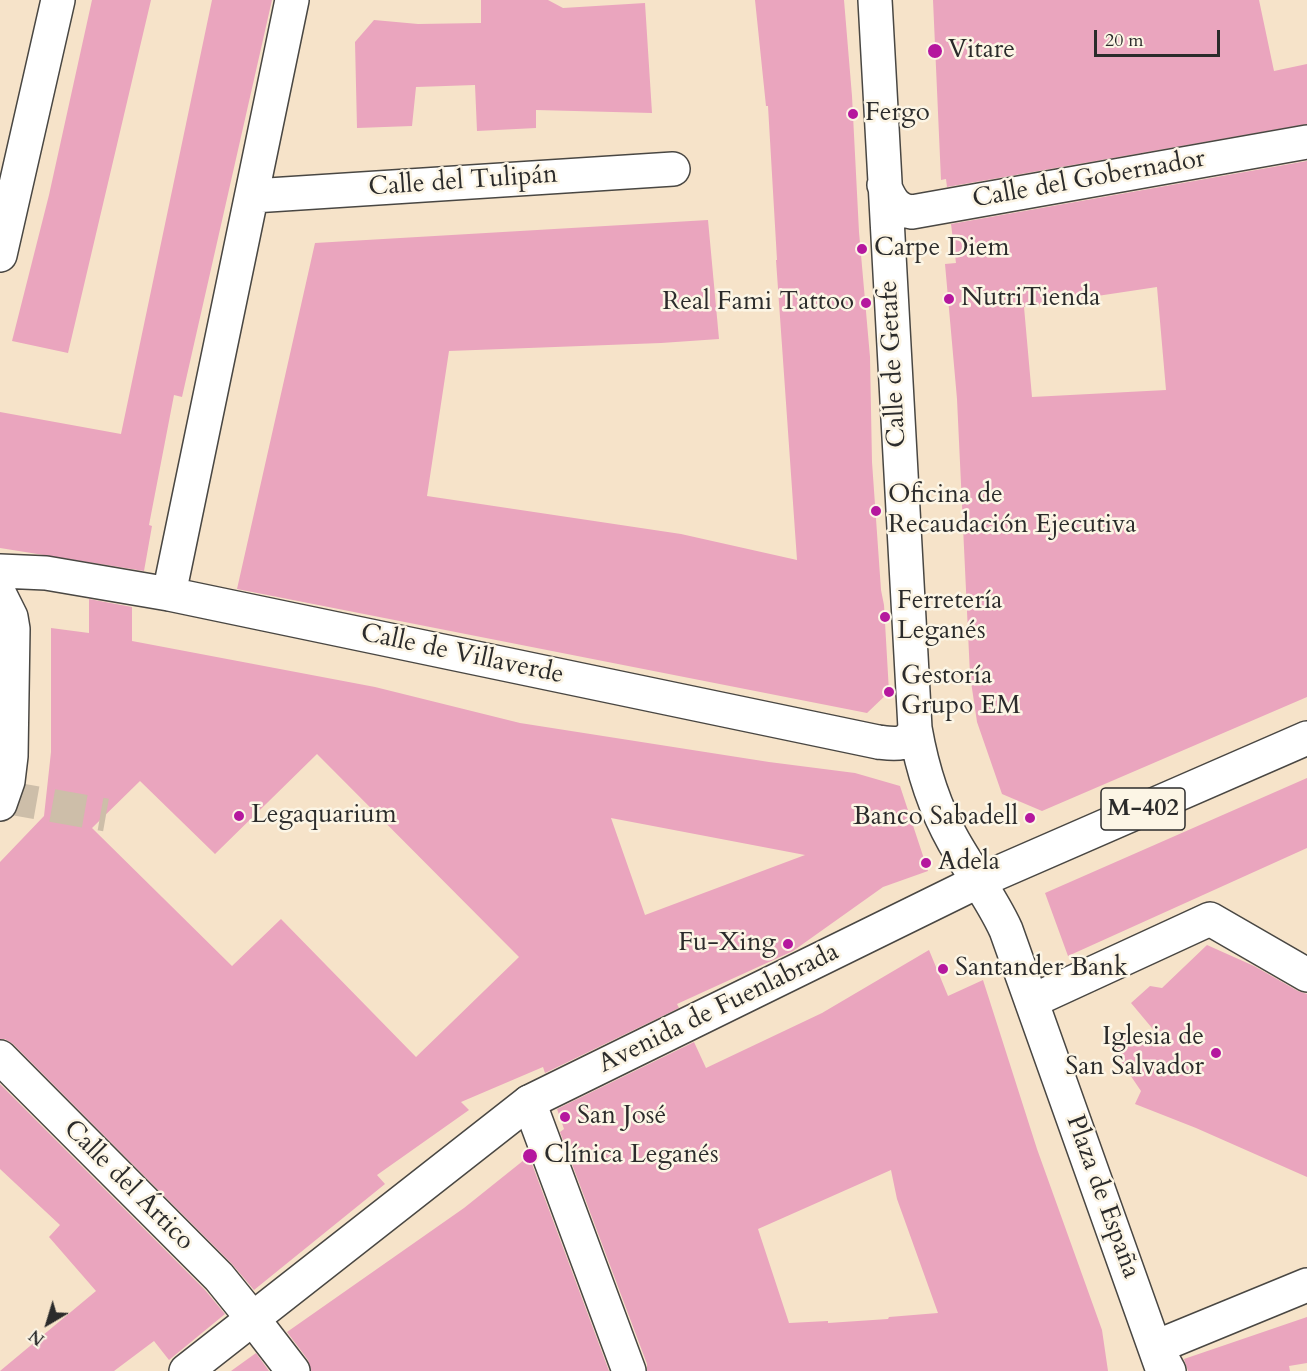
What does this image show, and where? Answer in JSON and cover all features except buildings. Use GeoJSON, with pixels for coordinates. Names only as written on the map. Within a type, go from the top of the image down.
{"type":"FeatureCollection","features":[{"type":"Feature","properties":{"kind":"main road"},"geometry":{"type":"LineString","coordinates":[[0,255],[58,0]]}},
{"type":"Feature","properties":{"kind":"main road"},"geometry":{"type":"LineString","coordinates":[[169,594],[292,0]]}},
{"type":"Feature","properties":{"kind":"main road","name":"Calle de Getafe"},"geometry":{"type":"LineString","coordinates":[[875,0],[915,728],[931,792],[955,844],[979,881]]}},
{"type":"Feature","properties":{"kind":"main road"},"geometry":{"type":"LineString","coordinates":[[0,134],[14,142],[19,149],[21,164]]}},
{"type":"Feature","properties":{"kind":"main road","name":"Calle del Gobernador"},"geometry":{"type":"LineString","coordinates":[[884,185],[900,210],[912,212],[1307,142]]}},
{"type":"Feature","properties":{"kind":"main road","name":"Calle del Tulipán"},"geometry":{"type":"LineString","coordinates":[[253,196],[673,169]]}},
{"type":"Feature","properties":{"kind":"main road","name":"Calle de Villaverde"},"geometry":{"type":"LineString","coordinates":[[0,571],[46,573],[169,594],[878,742],[902,744],[910,738],[915,728]]}},
{"type":"Feature","properties":{"kind":"main road"},"geometry":{"type":"LineString","coordinates":[[0,595],[11,617],[13,629],[11,756],[8,781],[0,804]]}},
{"type":"Feature","properties":{"kind":"main road","name":"Avenida de Fuenlabrada"},"geometry":{"type":"LineString","coordinates":[[186,1371],[529,1102],[979,881],[1307,738]]}},
{"type":"Feature","properties":{"kind":"main road","name":"Plaza de España"},"geometry":{"type":"LineString","coordinates":[[979,881],[998,913],[1032,1001],[1163,1363]]}},
{"type":"Feature","properties":{"kind":"main road"},"geometry":{"type":"LineString","coordinates":[[1032,1001],[1210,919],[1307,975]]}},
{"type":"Feature","properties":{"kind":"main road","name":"Calle del Ártico"},"geometry":{"type":"LineString","coordinates":[[0,1057],[219,1277],[293,1371]]}},
{"type":"Feature","properties":{"kind":"main road"},"geometry":{"type":"LineString","coordinates":[[529,1102],[629,1371]]}},
{"type":"Feature","properties":{"kind":"main road"},"geometry":{"type":"LineString","coordinates":[[1163,1363],[1307,1285]]}},
{"type":"Feature","properties":{"kind":"tunnel"},"geometry":{"type":"LineString","coordinates":[[4,797],[106,815]]}},
{"type":"Feature","properties":{"kind":"place","name":"Vitare"},"geometry":{"type":"Point","coordinates":[935,51]}},
{"type":"Feature","properties":{"kind":"place","name":"Fergo"},"geometry":{"type":"Point","coordinates":[853,114]}},
{"type":"Feature","properties":{"kind":"place","name":"Carpe Diem"},"geometry":{"type":"Point","coordinates":[862,249]}},
{"type":"Feature","properties":{"kind":"place","name":"NutriTienda"},"geometry":{"type":"Point","coordinates":[949,299]}},
{"type":"Feature","properties":{"kind":"place","name":"Real Fami Tattoo"},"geometry":{"type":"Point","coordinates":[866,303]}},
{"type":"Feature","properties":{"kind":"place","name":"Oficina de Recaudación Ejecutiva"},"geometry":{"type":"Point","coordinates":[876,511]}},
{"type":"Feature","properties":{"kind":"place","name":"Ferretería Leganés"},"geometry":{"type":"Point","coordinates":[885,617]}},
{"type":"Feature","properties":{"kind":"place","name":"Gestoría Grupo EM"},"geometry":{"type":"Point","coordinates":[889,692]}},
{"type":"Feature","properties":{"kind":"place","name":"Legaquarium"},"geometry":{"type":"Point","coordinates":[239,816]}},
{"type":"Feature","properties":{"kind":"place","name":"Banco Sabadell"},"geometry":{"type":"Point","coordinates":[1030,818]}},
{"type":"Feature","properties":{"kind":"place","name":"Adela"},"geometry":{"type":"Point","coordinates":[926,863]}},
{"type":"Feature","properties":{"kind":"place","name":"Fu-Xing"},"geometry":{"type":"Point","coordinates":[788,944]}},
{"type":"Feature","properties":{"kind":"place","name":"Santander Bank"},"geometry":{"type":"Point","coordinates":[943,969]}},
{"type":"Feature","properties":{"kind":"place","name":"Iglesia de San Salvador"},"geometry":{"type":"Point","coordinates":[1216,1053]}},
{"type":"Feature","properties":{"kind":"place","name":"San José"},"geometry":{"type":"Point","coordinates":[565,1117]}},
{"type":"Feature","properties":{"kind":"place","name":"Clínica Leganés"},"geometry":{"type":"Point","coordinates":[530,1156]}}]}
